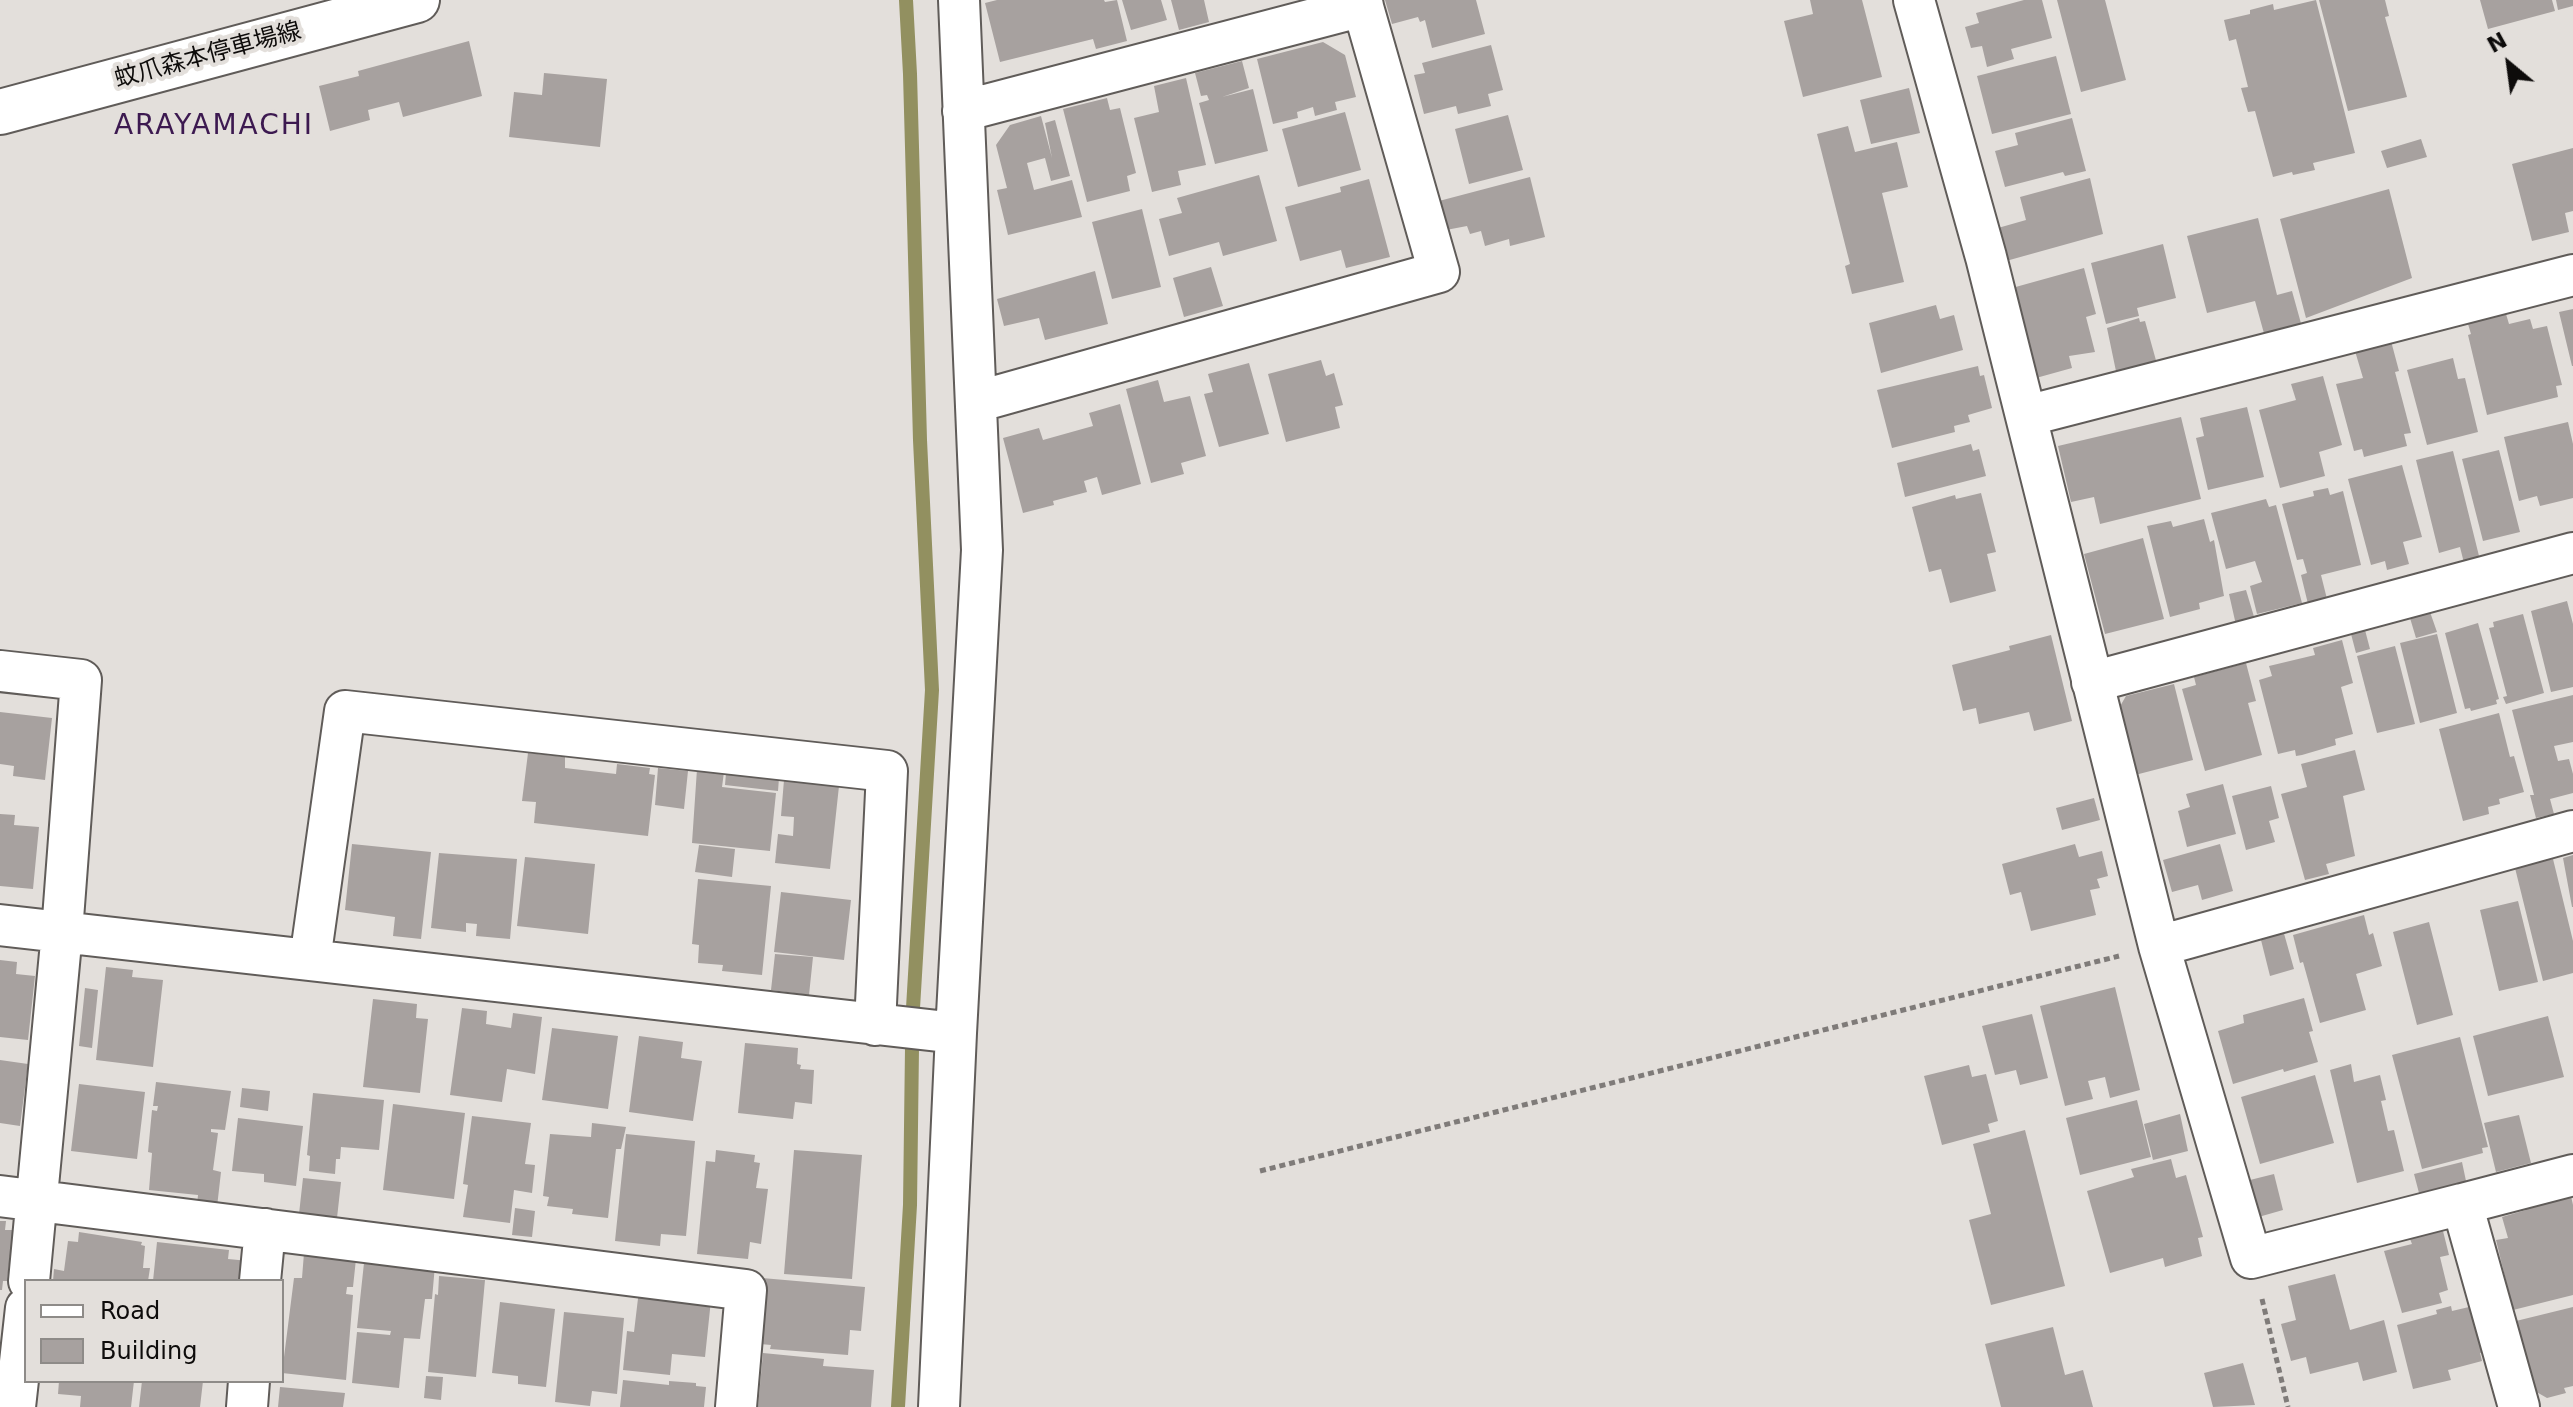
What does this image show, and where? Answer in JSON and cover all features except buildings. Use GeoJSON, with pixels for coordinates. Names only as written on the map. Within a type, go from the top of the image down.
{"type":"FeatureCollection","features":[{"type":"Feature","properties":{"kind":"main road","name":"蚊爪森本停車場線"},"geometry":{"type":"LineString","coordinates":[[0,112],[417,0]]}},
{"type":"Feature","properties":{"kind":"street"},"geometry":{"type":"LineString","coordinates":[[939,1407],[982,550],[959,0]]}},
{"type":"Feature","properties":{"kind":"street"},"geometry":{"type":"LineString","coordinates":[[1914,0],[1986,257],[2159,946],[2251,1258],[2573,1175]]}},
{"type":"Feature","properties":{"kind":"street"},"geometry":{"type":"LineString","coordinates":[[963,111],[1362,3],[1439,272],[976,402]]}},
{"type":"Feature","properties":{"kind":"street"},"geometry":{"type":"LineString","coordinates":[[2026,416],[2573,275]]}},
{"type":"Feature","properties":{"kind":"street"},"geometry":{"type":"LineString","coordinates":[[2092,682],[2573,553]]}},
{"type":"Feature","properties":{"kind":"street"},"geometry":{"type":"LineString","coordinates":[[0,671],[81,680],[62,932],[19,1198],[29,1279]]}},
{"type":"Feature","properties":{"kind":"street"},"geometry":{"type":"LineString","coordinates":[[310,960],[345,711],[887,771],[875,1025]]}},
{"type":"Feature","properties":{"kind":"street"},"geometry":{"type":"LineString","coordinates":[[2159,946],[2573,831]]}},
{"type":"Feature","properties":{"kind":"street"},"geometry":{"type":"LineString","coordinates":[[0,925],[956,1033]]}},
{"type":"Feature","properties":{"kind":"street"},"geometry":{"type":"LineString","coordinates":[[19,1198],[746,1290],[736,1407]]}},
{"type":"Feature","properties":{"kind":"street"},"geometry":{"type":"LineString","coordinates":[[2462,1204],[2519,1407]]}},
{"type":"Feature","properties":{"kind":"street"},"geometry":{"type":"LineString","coordinates":[[260,1279],[265,1229]]}},
{"type":"Feature","properties":{"kind":"street"},"geometry":{"type":"LineString","coordinates":[[15,1407],[24,1326]]}},
{"type":"Feature","properties":{"kind":"street"},"geometry":{"type":"LineString","coordinates":[[247,1407],[249,1383]]}},
{"type":"Feature","properties":{"kind":"path"},"geometry":{"type":"LineString","coordinates":[[1260,1171],[2159,946]]}},
{"type":"Feature","properties":{"kind":"path"},"geometry":{"type":"LineString","coordinates":[[2251,1258],[2288,1407]]}},
{"type":"Feature","properties":{"kind":"waterway"},"geometry":{"type":"LineString","coordinates":[[906,0],[920,440],[932,690],[913,1008]]}},
{"type":"Feature","properties":{"kind":"waterway"},"geometry":{"type":"LineString","coordinates":[[898,1407],[910,1205],[912,1048]]}},
{"type":"Feature","properties":{"kind":"district","name":"ARAYAMACHI"},"geometry":{"type":"Point","coordinates":[214,127]}}]}
